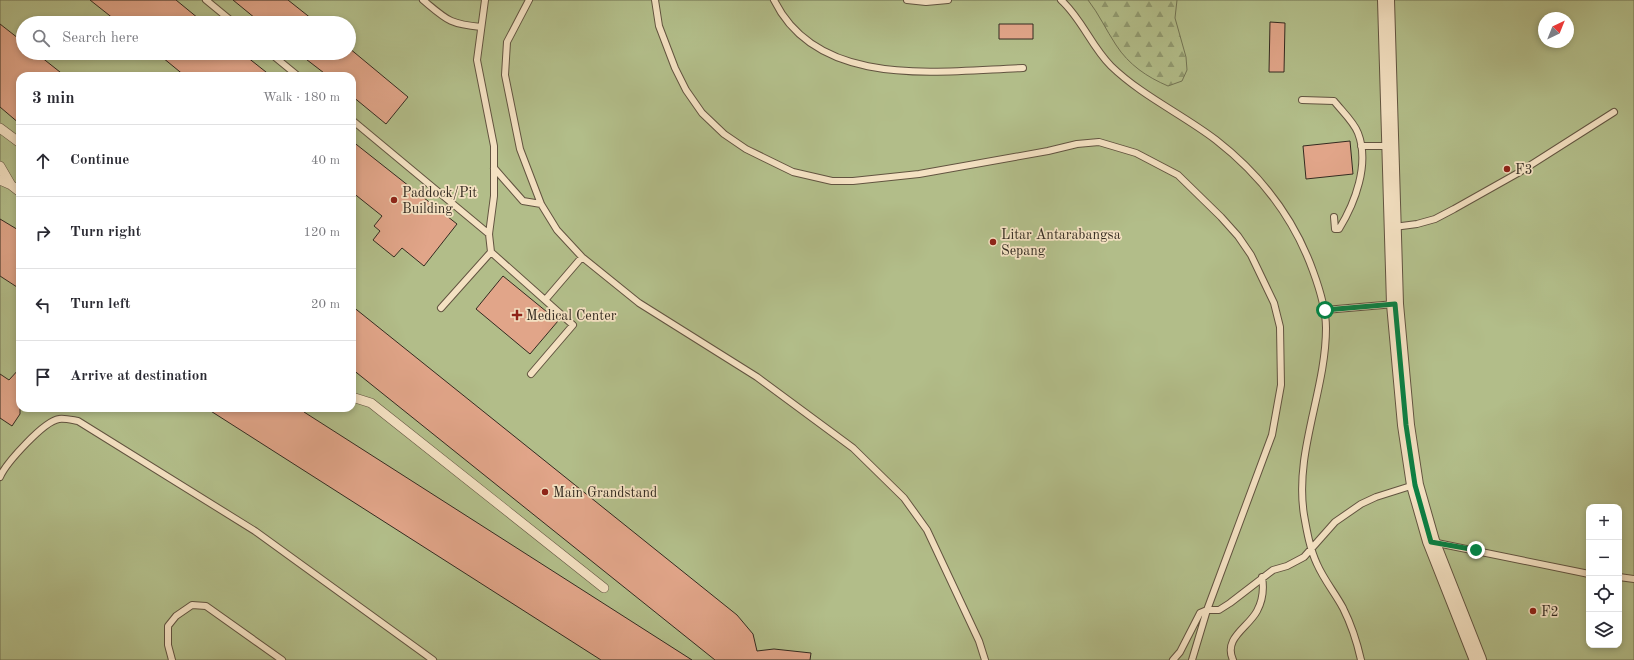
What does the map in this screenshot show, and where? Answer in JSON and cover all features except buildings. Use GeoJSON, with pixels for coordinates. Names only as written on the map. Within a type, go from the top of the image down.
{"type":"FeatureCollection","features":[{"type":"Feature","properties":{"kind":"street"},"geometry":{"type":"LineString","coordinates":[[1386,0],[1389,146],[1395,304],[1406,425],[1415,485],[1431,542],[1478,660]]}},
{"type":"Feature","properties":{"kind":"street"},"geometry":{"type":"LineString","coordinates":[[0,128],[16,140]]}},
{"type":"Feature","properties":{"kind":"street"},"geometry":{"type":"LineString","coordinates":[[0,166],[11,185]]}},
{"type":"Feature","properties":{"kind":"street"},"geometry":{"type":"LineString","coordinates":[[0,180],[16,189]]}},
{"type":"Feature","properties":{"kind":"street"},"geometry":{"type":"LineString","coordinates":[[356,398],[371,403],[604,588]]}},
{"type":"Feature","properties":{"kind":"lane"},"geometry":{"type":"LineString","coordinates":[[206,0],[225,16]]}},
{"type":"Feature","properties":{"kind":"lane"},"geometry":{"type":"LineString","coordinates":[[423,0],[448,21],[459,25],[481,27]]}},
{"type":"Feature","properties":{"kind":"lane"},"geometry":{"type":"LineString","coordinates":[[485,0],[477,60],[494,146],[494,196],[489,234],[491,252],[546,299],[573,325],[531,374]]}},
{"type":"Feature","properties":{"kind":"lane"},"geometry":{"type":"LineString","coordinates":[[529,0],[507,42],[505,75],[520,149],[541,204],[557,230],[582,257],[639,303],[757,377],[853,448],[899,493],[927,530],[979,641],[985,660]]}},
{"type":"Feature","properties":{"kind":"lane"},"geometry":{"type":"LineString","coordinates":[[654,0],[659,26],[675,68],[686,90],[702,113],[724,134],[746,150],[793,172],[832,181],[853,181],[919,174],[1048,151],[1077,144],[1099,142],[1136,153],[1178,175],[1221,217],[1238,236],[1251,255],[1274,303],[1280,327],[1281,385],[1272,436],[1207,610],[1192,660]]}},
{"type":"Feature","properties":{"kind":"lane"},"geometry":{"type":"LineString","coordinates":[[774,0],[781,15],[796,32],[826,54],[840,60],[876,67],[923,72],[1023,68]]}},
{"type":"Feature","properties":{"kind":"lane"},"geometry":{"type":"LineString","coordinates":[[907,0],[926,2],[948,0]]}},
{"type":"Feature","properties":{"kind":"lane"},"geometry":{"type":"LineString","coordinates":[[1061,0],[1076,16],[1095,47],[1111,66],[1150,97],[1215,139],[1251,171],[1270,192],[1293,226],[1307,253],[1325,310],[1326,328],[1324,362],[1303,470],[1304,513],[1311,550],[1317,565],[1349,623],[1361,660]]}},
{"type":"Feature","properties":{"kind":"lane"},"geometry":{"type":"LineString","coordinates":[[279,60],[293,72]]}},
{"type":"Feature","properties":{"kind":"lane"},"geometry":{"type":"LineString","coordinates":[[1302,100],[1334,100],[1358,132],[1361,146],[1362,168],[1357,188],[1338,229],[1335,229],[1334,217]]}},
{"type":"Feature","properties":{"kind":"lane"},"geometry":{"type":"LineString","coordinates":[[1392,227],[1417,224],[1435,218],[1454,209],[1518,172],[1614,112]]}},
{"type":"Feature","properties":{"kind":"lane"},"geometry":{"type":"LineString","coordinates":[[356,123],[489,234]]}},
{"type":"Feature","properties":{"kind":"lane"},"geometry":{"type":"LineString","coordinates":[[1361,146],[1389,146]]}},
{"type":"Feature","properties":{"kind":"lane"},"geometry":{"type":"LineString","coordinates":[[494,168],[523,201],[541,204]]}},
{"type":"Feature","properties":{"kind":"lane"},"geometry":{"type":"LineString","coordinates":[[441,308],[491,252]]}},
{"type":"Feature","properties":{"kind":"lane"},"geometry":{"type":"LineString","coordinates":[[546,299],[582,257]]}},
{"type":"Feature","properties":{"kind":"lane"},"geometry":{"type":"LineString","coordinates":[[1325,310],[1395,304]]}},
{"type":"Feature","properties":{"kind":"lane"},"geometry":{"type":"LineString","coordinates":[[0,477],[4,468],[37,433],[58,419],[78,421],[255,531],[433,660]]}},
{"type":"Feature","properties":{"kind":"lane"},"geometry":{"type":"LineString","coordinates":[[1173,660],[1184,646],[1200,613],[1207,610],[1219,610],[1262,577],[1304,557],[1335,522],[1361,504],[1376,497],[1415,485]]}},
{"type":"Feature","properties":{"kind":"lane"},"geometry":{"type":"LineString","coordinates":[[1431,542],[1586,573]]}},
{"type":"Feature","properties":{"kind":"lane"},"geometry":{"type":"LineString","coordinates":[[1233,660],[1230,645],[1234,638],[1257,611],[1264,588],[1262,577]]}},
{"type":"Feature","properties":{"kind":"lane"},"geometry":{"type":"LineString","coordinates":[[1622,577],[1634,579]]}},
{"type":"Feature","properties":{"kind":"lane"},"geometry":{"type":"LineString","coordinates":[[172,660],[168,645],[168,626],[176,616],[192,605],[206,606],[282,660]]}},
{"type":"Feature","properties":{"kind":"green space","name":"Litar Antarabangsa Sepang"},"geometry":{"type":"Polygon","coordinates":[[[0,0],[1634,0],[1634,660],[0,660],[0,0]]]}},
{"type":"Feature","properties":{"kind":"green space"},"geometry":{"type":"Polygon","coordinates":[[[1088,0],[1177,0],[1175,18],[1186,57],[1187,70],[1182,81],[1168,86],[1139,70],[1121,52],[1088,0]]]}},
{"type":"Feature","properties":{"kind":"place","name":"F3"},"geometry":{"type":"Point","coordinates":[1507,169]}},
{"type":"Feature","properties":{"kind":"place","name":"Paddock/Pit Building"},"geometry":{"type":"Point","coordinates":[394,200]}},
{"type":"Feature","properties":{"kind":"place","name":"Litar Antarabangsa Sepang"},"geometry":{"type":"Point","coordinates":[993,242]}},
{"type":"Feature","properties":{"kind":"place","name":"Medical Center"},"geometry":{"type":"Point","coordinates":[517,315]}},
{"type":"Feature","properties":{"kind":"place","name":"Main Grandstand"},"geometry":{"type":"Point","coordinates":[545,492]}},
{"type":"Feature","properties":{"kind":"place","name":"F2"},"geometry":{"type":"Point","coordinates":[1533,611]}},
{"type":"Feature","properties":{"kind":"route"},"geometry":{"type":"LineString","coordinates":[[1325,310],[1395,304],[1406,425],[1415,485],[1431,542],[1476,550]]}}]}
